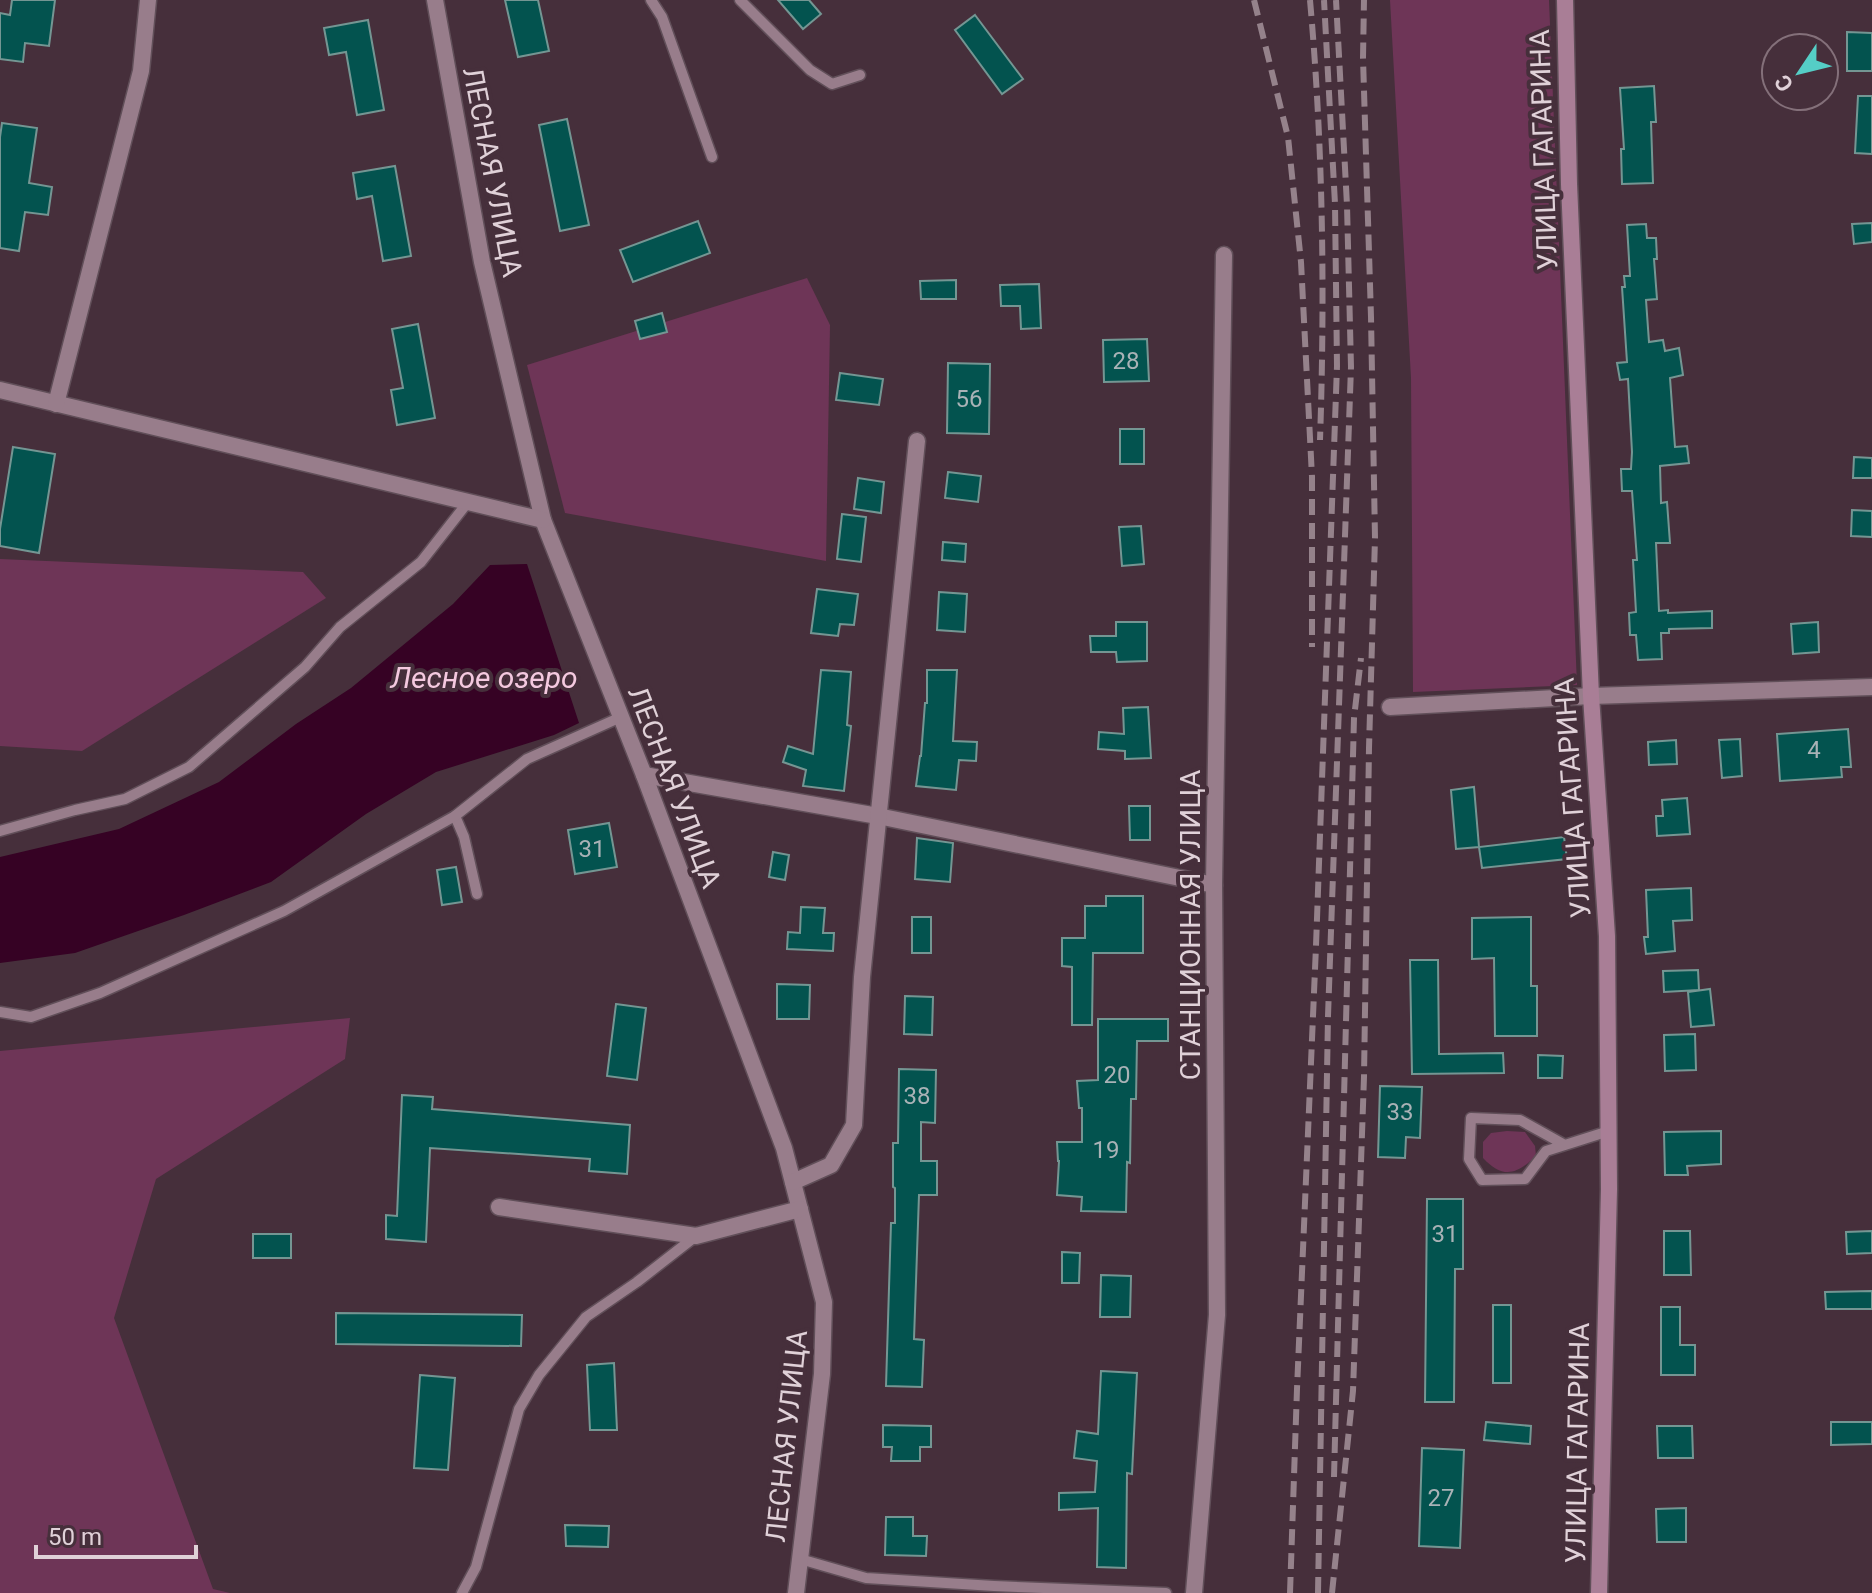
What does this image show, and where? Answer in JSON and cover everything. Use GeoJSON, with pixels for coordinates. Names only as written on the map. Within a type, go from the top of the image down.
{"type":"FeatureCollection","features":[{"type":"Feature","properties":{"kind":"street"},"geometry":{"type":"LineString","coordinates":[[56,404],[141,71],[148,0]]}},
{"type":"Feature","properties":{"kind":"street","name":"ЛЕСНАЯ УЛИЦА"},"geometry":{"type":"LineString","coordinates":[[435,0],[482,262],[543,520],[644,775],[784,1148],[824,1302],[822,1374],[796,1593]]}},
{"type":"Feature","properties":{"kind":"street","name":"УЛИЦА ГАГАРИНА"},"geometry":{"type":"LineString","coordinates":[[1565,0],[1569,184],[1591,696],[1607,936],[1609,1189],[1599,1593]]}},
{"type":"Feature","properties":{"kind":"street","name":"СТАНЦИОННАЯ УЛИЦА"},"geometry":{"type":"LineString","coordinates":[[1194,1593],[1217,1315],[1214,885],[1224,255]]}},
{"type":"Feature","properties":{"kind":"street"},"geometry":{"type":"LineString","coordinates":[[0,390],[543,520]]}},
{"type":"Feature","properties":{"kind":"street"},"geometry":{"type":"LineString","coordinates":[[793,1182],[831,1165],[854,1125],[862,977],[917,441]]}},
{"type":"Feature","properties":{"kind":"street"},"geometry":{"type":"LineString","coordinates":[[1390,707],[1591,696],[1872,687]]}},
{"type":"Feature","properties":{"kind":"street"},"geometry":{"type":"LineString","coordinates":[[644,775],[878,816],[1214,885]]}},
{"type":"Feature","properties":{"kind":"street"},"geometry":{"type":"LineString","coordinates":[[499,1207],[696,1236],[800,1209]]}},
{"type":"Feature","properties":{"kind":"lane"},"geometry":{"type":"LineString","coordinates":[[651,0],[662,17],[712,157]]}},
{"type":"Feature","properties":{"kind":"lane"},"geometry":{"type":"LineString","coordinates":[[740,0],[810,70],[832,84],[860,75]]}},
{"type":"Feature","properties":{"kind":"lane"},"geometry":{"type":"LineString","coordinates":[[0,831],[125,799],[189,767],[305,667],[340,627],[421,562],[468,502]]}},
{"type":"Feature","properties":{"kind":"lane"},"geometry":{"type":"LineString","coordinates":[[0,1012],[31,1017],[100,993],[284,911],[455,816],[527,759],[621,717]]}},
{"type":"Feature","properties":{"kind":"lane"},"geometry":{"type":"LineString","coordinates":[[455,816],[464,837],[477,894]]}},
{"type":"Feature","properties":{"kind":"lane"},"geometry":{"type":"LineString","coordinates":[[1565,1145],[1520,1120],[1471,1118],[1469,1159],[1482,1180],[1525,1179],[1546,1151],[1565,1145],[1609,1131]]}},
{"type":"Feature","properties":{"kind":"lane"},"geometry":{"type":"LineString","coordinates":[[462,1593],[476,1567],[519,1409],[539,1375],[586,1317],[696,1236]]}},
{"type":"Feature","properties":{"kind":"lane"},"geometry":{"type":"LineString","coordinates":[[800,1559],[866,1578],[1166,1593]]}},
{"type":"Feature","properties":{"kind":"shaded area"},"geometry":{"type":"Polygon","coordinates":[[[1390,0],[1549,0],[1577,685],[1413,692],[1411,378],[1390,0]]]}},
{"type":"Feature","properties":{"kind":"shaded area"},"geometry":{"type":"Polygon","coordinates":[[[807,278],[830,325],[826,561],[565,513],[527,365],[807,278]]]}},
{"type":"Feature","properties":{"kind":"shaded area"},"geometry":{"type":"Polygon","coordinates":[[[0,559],[303,572],[326,598],[82,751],[0,746],[0,559]]]}},
{"type":"Feature","properties":{"kind":"shaded area"},"geometry":{"type":"Polygon","coordinates":[[[350,1018],[345,1059],[156,1179],[114,1318],[213,1589],[230,1593],[0,1593],[0,1051],[350,1018]]]}},
{"type":"Feature","properties":{"kind":"shaded area"},"geometry":{"type":"Polygon","coordinates":[[[1525,1132],[1535,1146],[1536,1156],[1516,1171],[1503,1172],[1483,1158],[1483,1142],[1491,1133],[1525,1132]]]}},
{"type":"Feature","properties":{"kind":"water","name":"Лесное озеро"},"geometry":{"type":"Polygon","coordinates":[[[527,564],[579,723],[554,735],[436,772],[366,814],[271,882],[75,953],[0,963],[0,857],[119,829],[219,782],[296,724],[351,688],[453,604],[490,565],[527,564]]]}},
{"type":"Feature","properties":{"kind":"building"},"geometry":{"type":"Polygon","coordinates":[[[12,0],[55,0],[49,46],[25,43],[23,62],[0,59],[0,13],[10,15],[12,0]]]}},
{"type":"Feature","properties":{"kind":"building"},"geometry":{"type":"Polygon","coordinates":[[[505,0],[538,0],[549,51],[518,57],[505,0]]]}},
{"type":"Feature","properties":{"kind":"building"},"geometry":{"type":"Polygon","coordinates":[[[778,0],[809,0],[821,14],[803,29],[778,0]]]}},
{"type":"Feature","properties":{"kind":"building"},"geometry":{"type":"Polygon","coordinates":[[[975,15],[1023,79],[1002,94],[955,30],[975,15]]]}},
{"type":"Feature","properties":{"kind":"building"},"geometry":{"type":"Polygon","coordinates":[[[368,20],[384,110],[357,115],[346,52],[329,55],[324,28],[368,20]]]}},
{"type":"Feature","properties":{"kind":"building"},"geometry":{"type":"Polygon","coordinates":[[[1847,32],[1872,33],[1872,71],[1847,71],[1847,32]]]}},
{"type":"Feature","properties":{"kind":"building"},"geometry":{"type":"Polygon","coordinates":[[[1654,86],[1656,122],[1651,122],[1653,183],[1622,184],[1621,149],[1624,149],[1620,88],[1654,86]]]}},
{"type":"Feature","properties":{"kind":"building"},"geometry":{"type":"Polygon","coordinates":[[[1858,96],[1872,96],[1872,154],[1855,153],[1858,96]]]}},
{"type":"Feature","properties":{"kind":"building"},"geometry":{"type":"Polygon","coordinates":[[[567,119],[589,225],[560,231],[539,125],[567,119]]]}},
{"type":"Feature","properties":{"kind":"building"},"geometry":{"type":"Polygon","coordinates":[[[2,123],[37,128],[29,183],[52,187],[48,215],[25,212],[19,251],[0,248],[2,123]]]}},
{"type":"Feature","properties":{"kind":"building"},"geometry":{"type":"Polygon","coordinates":[[[395,166],[411,256],[383,261],[372,196],[357,199],[353,173],[395,166]]]}},
{"type":"Feature","properties":{"kind":"building"},"geometry":{"type":"Polygon","coordinates":[[[698,221],[710,253],[633,282],[620,250],[698,221]]]}},
{"type":"Feature","properties":{"kind":"building"},"geometry":{"type":"Polygon","coordinates":[[[1872,223],[1872,242],[1854,244],[1852,224],[1872,223]]]}},
{"type":"Feature","properties":{"kind":"building"},"geometry":{"type":"Polygon","coordinates":[[[1646,224],[1647,238],[1656,238],[1657,259],[1654,259],[1657,299],[1646,300],[1649,342],[1663,340],[1665,351],[1679,348],[1683,375],[1670,378],[1675,447],[1687,446],[1689,463],[1660,466],[1661,503],[1667,502],[1670,543],[1656,543],[1659,611],[1712,611],[1712,628],[1669,629],[1669,633],[1661,633],[1662,659],[1638,660],[1636,635],[1630,635],[1629,613],[1636,612],[1633,560],[1637,560],[1632,491],[1622,491],[1621,469],[1631,469],[1628,379],[1620,380],[1617,363],[1627,362],[1622,287],[1625,287],[1624,276],[1630,276],[1627,225],[1646,224]]]}},
{"type":"Feature","properties":{"kind":"building"},"geometry":{"type":"Polygon","coordinates":[[[956,280],[956,299],[921,299],[920,281],[956,280]]]}},
{"type":"Feature","properties":{"kind":"building"},"geometry":{"type":"Polygon","coordinates":[[[1039,284],[1041,328],[1021,329],[1020,306],[1001,306],[1000,285],[1039,284]]]}},
{"type":"Feature","properties":{"kind":"building"},"geometry":{"type":"Polygon","coordinates":[[[662,313],[667,332],[640,339],[635,321],[662,313]]]}},
{"type":"Feature","properties":{"kind":"building"},"geometry":{"type":"Polygon","coordinates":[[[418,324],[435,418],[397,425],[391,390],[403,388],[392,329],[418,324]]]}},
{"type":"Feature","properties":{"kind":"building"},"geometry":{"type":"Polygon","coordinates":[[[1147,339],[1149,381],[1104,382],[1103,340],[1147,339]]]}},
{"type":"Feature","properties":{"kind":"building"},"geometry":{"type":"Polygon","coordinates":[[[948,363],[990,364],[989,434],[947,433],[948,363]]]}},
{"type":"Feature","properties":{"kind":"building"},"geometry":{"type":"Polygon","coordinates":[[[840,373],[883,379],[879,405],[836,400],[840,373]]]}},
{"type":"Feature","properties":{"kind":"building"},"geometry":{"type":"Polygon","coordinates":[[[1120,429],[1144,429],[1144,464],[1120,464],[1120,429]]]}},
{"type":"Feature","properties":{"kind":"building"},"geometry":{"type":"Polygon","coordinates":[[[13,447],[55,454],[39,553],[0,546],[13,447]]]}},
{"type":"Feature","properties":{"kind":"building"},"geometry":{"type":"Polygon","coordinates":[[[1854,457],[1872,458],[1872,478],[1853,478],[1854,457]]]}},
{"type":"Feature","properties":{"kind":"building"},"geometry":{"type":"Polygon","coordinates":[[[948,472],[981,476],[978,502],[945,498],[948,472]]]}},
{"type":"Feature","properties":{"kind":"building"},"geometry":{"type":"Polygon","coordinates":[[[858,478],[884,482],[881,513],[854,509],[858,478]]]}},
{"type":"Feature","properties":{"kind":"building"},"geometry":{"type":"Polygon","coordinates":[[[1852,510],[1872,511],[1872,537],[1851,536],[1852,510]]]}},
{"type":"Feature","properties":{"kind":"building"},"geometry":{"type":"Polygon","coordinates":[[[842,514],[866,517],[861,562],[837,559],[842,514]]]}},
{"type":"Feature","properties":{"kind":"building"},"geometry":{"type":"Polygon","coordinates":[[[1141,526],[1144,564],[1122,566],[1119,527],[1141,526]]]}},
{"type":"Feature","properties":{"kind":"building"},"geometry":{"type":"Polygon","coordinates":[[[943,542],[966,544],[965,562],[942,560],[943,542]]]}},
{"type":"Feature","properties":{"kind":"building"},"geometry":{"type":"Polygon","coordinates":[[[817,589],[858,594],[854,625],[840,624],[838,636],[811,633],[817,589]]]}},
{"type":"Feature","properties":{"kind":"building"},"geometry":{"type":"Polygon","coordinates":[[[939,592],[967,594],[965,632],[937,630],[939,592]]]}},
{"type":"Feature","properties":{"kind":"building"},"geometry":{"type":"Polygon","coordinates":[[[1116,622],[1147,622],[1147,661],[1117,662],[1116,652],[1091,652],[1090,636],[1116,636],[1116,622]]]}},
{"type":"Feature","properties":{"kind":"building"},"geometry":{"type":"Polygon","coordinates":[[[1818,622],[1819,652],[1793,654],[1791,624],[1818,622]]]}},
{"type":"Feature","properties":{"kind":"building"},"geometry":{"type":"Polygon","coordinates":[[[821,670],[851,672],[847,725],[851,726],[844,791],[803,786],[806,770],[783,762],[788,746],[813,754],[821,670]]]}},
{"type":"Feature","properties":{"kind":"building"},"geometry":{"type":"Polygon","coordinates":[[[927,670],[957,670],[953,741],[977,742],[976,761],[959,760],[956,790],[916,786],[927,703],[927,670]]]}},
{"type":"Feature","properties":{"kind":"building"},"geometry":{"type":"Polygon","coordinates":[[[1148,707],[1151,758],[1125,759],[1125,751],[1098,749],[1099,732],[1124,734],[1123,708],[1148,707]]]}},
{"type":"Feature","properties":{"kind":"building"},"geometry":{"type":"Polygon","coordinates":[[[1848,729],[1851,767],[1841,767],[1842,777],[1780,781],[1777,734],[1848,729]]]}},
{"type":"Feature","properties":{"kind":"building"},"geometry":{"type":"Polygon","coordinates":[[[1740,739],[1742,776],[1722,778],[1719,740],[1740,739]]]}},
{"type":"Feature","properties":{"kind":"building"},"geometry":{"type":"Polygon","coordinates":[[[1676,740],[1677,764],[1649,765],[1648,742],[1676,740]]]}},
{"type":"Feature","properties":{"kind":"building"},"geometry":{"type":"Polygon","coordinates":[[[1474,787],[1479,847],[1456,849],[1451,790],[1474,787]]]}},
{"type":"Feature","properties":{"kind":"building"},"geometry":{"type":"Polygon","coordinates":[[[1687,798],[1690,834],[1657,836],[1656,816],[1663,816],[1662,800],[1687,798]]]}},
{"type":"Feature","properties":{"kind":"building"},"geometry":{"type":"Polygon","coordinates":[[[1129,806],[1150,806],[1150,840],[1130,840],[1129,806]]]}},
{"type":"Feature","properties":{"kind":"building"},"geometry":{"type":"Polygon","coordinates":[[[609,823],[617,867],[575,874],[568,830],[609,823]]]}},
{"type":"Feature","properties":{"kind":"building"},"geometry":{"type":"Polygon","coordinates":[[[1564,837],[1567,859],[1482,868],[1479,847],[1564,837]]]}},
{"type":"Feature","properties":{"kind":"building"},"geometry":{"type":"Polygon","coordinates":[[[917,838],[953,843],[950,882],[915,879],[917,838]]]}},
{"type":"Feature","properties":{"kind":"building"},"geometry":{"type":"Polygon","coordinates":[[[773,852],[789,855],[785,880],[769,877],[773,852]]]}},
{"type":"Feature","properties":{"kind":"building"},"geometry":{"type":"Polygon","coordinates":[[[456,867],[462,902],[442,905],[437,870],[456,867]]]}},
{"type":"Feature","properties":{"kind":"building"},"geometry":{"type":"Polygon","coordinates":[[[1691,888],[1692,920],[1673,921],[1675,951],[1646,954],[1646,890],[1691,888]]]}},
{"type":"Feature","properties":{"kind":"building"},"geometry":{"type":"Polygon","coordinates":[[[1106,896],[1143,896],[1143,953],[1093,953],[1092,1025],[1072,1025],[1072,967],[1062,966],[1062,938],[1085,938],[1085,906],[1106,906],[1106,896]]]}},
{"type":"Feature","properties":{"kind":"building"},"geometry":{"type":"Polygon","coordinates":[[[801,907],[825,908],[823,933],[834,933],[833,951],[787,949],[788,932],[800,933],[801,907]]]}},
{"type":"Feature","properties":{"kind":"building"},"geometry":{"type":"Polygon","coordinates":[[[912,917],[931,917],[931,953],[912,953],[912,917]]]}},
{"type":"Feature","properties":{"kind":"building"},"geometry":{"type":"Polygon","coordinates":[[[1531,917],[1531,986],[1537,986],[1537,1036],[1495,1036],[1494,958],[1472,959],[1472,918],[1531,917]]]}},
{"type":"Feature","properties":{"kind":"building"},"geometry":{"type":"Polygon","coordinates":[[[1410,960],[1438,960],[1439,1054],[1503,1053],[1504,1073],[1412,1074],[1410,960]]]}},
{"type":"Feature","properties":{"kind":"building"},"geometry":{"type":"Polygon","coordinates":[[[1698,970],[1699,990],[1664,992],[1663,971],[1698,970]]]}},
{"type":"Feature","properties":{"kind":"building"},"geometry":{"type":"Polygon","coordinates":[[[777,984],[810,985],[809,1019],[777,1019],[777,984]]]}},
{"type":"Feature","properties":{"kind":"building"},"geometry":{"type":"Polygon","coordinates":[[[1710,989],[1714,1025],[1691,1027],[1688,992],[1710,989]]]}},
{"type":"Feature","properties":{"kind":"building"},"geometry":{"type":"Polygon","coordinates":[[[905,996],[933,997],[932,1035],[904,1034],[905,996]]]}},
{"type":"Feature","properties":{"kind":"building"},"geometry":{"type":"Polygon","coordinates":[[[616,1004],[646,1008],[637,1080],[607,1076],[616,1004]]]}},
{"type":"Feature","properties":{"kind":"building"},"geometry":{"type":"Polygon","coordinates":[[[1098,1019],[1168,1019],[1168,1041],[1137,1041],[1136,1099],[1131,1099],[1126,1212],[1081,1211],[1082,1197],[1057,1195],[1057,1142],[1082,1142],[1082,1108],[1079,1108],[1077,1081],[1098,1080],[1098,1019]]]}},
{"type":"Feature","properties":{"kind":"building"},"geometry":{"type":"Polygon","coordinates":[[[1695,1034],[1696,1070],[1665,1071],[1664,1035],[1695,1034]]]}},
{"type":"Feature","properties":{"kind":"building"},"geometry":{"type":"Polygon","coordinates":[[[1538,1055],[1563,1056],[1562,1078],[1538,1078],[1538,1055]]]}},
{"type":"Feature","properties":{"kind":"building"},"geometry":{"type":"Polygon","coordinates":[[[899,1069],[936,1070],[935,1123],[921,1122],[921,1161],[937,1161],[937,1195],[919,1195],[914,1339],[924,1340],[922,1387],[886,1386],[891,1223],[895,1223],[893,1143],[898,1143],[899,1069]]]}},
{"type":"Feature","properties":{"kind":"building"},"geometry":{"type":"Polygon","coordinates":[[[1380,1086],[1422,1087],[1420,1138],[1406,1137],[1405,1158],[1378,1157],[1380,1086]]]}},
{"type":"Feature","properties":{"kind":"building"},"geometry":{"type":"Polygon","coordinates":[[[402,1095],[433,1097],[432,1109],[630,1125],[627,1174],[589,1171],[590,1159],[430,1148],[426,1242],[386,1239],[386,1215],[397,1216],[402,1095]]]}},
{"type":"Feature","properties":{"kind":"building"},"geometry":{"type":"Polygon","coordinates":[[[1721,1131],[1721,1164],[1687,1166],[1688,1175],[1665,1175],[1664,1132],[1721,1131]]]}},
{"type":"Feature","properties":{"kind":"building"},"geometry":{"type":"Polygon","coordinates":[[[1427,1199],[1463,1199],[1463,1269],[1455,1269],[1454,1402],[1425,1402],[1427,1199]]]}},
{"type":"Feature","properties":{"kind":"building"},"geometry":{"type":"Polygon","coordinates":[[[1664,1231],[1690,1231],[1691,1275],[1664,1275],[1664,1231]]]}},
{"type":"Feature","properties":{"kind":"building"},"geometry":{"type":"Polygon","coordinates":[[[1872,1231],[1872,1253],[1847,1254],[1846,1232],[1872,1231]]]}},
{"type":"Feature","properties":{"kind":"building"},"geometry":{"type":"Polygon","coordinates":[[[253,1234],[291,1234],[291,1258],[253,1258],[253,1234]]]}},
{"type":"Feature","properties":{"kind":"building"},"geometry":{"type":"Polygon","coordinates":[[[1062,1252],[1080,1253],[1079,1283],[1062,1283],[1062,1252]]]}},
{"type":"Feature","properties":{"kind":"building"},"geometry":{"type":"Polygon","coordinates":[[[1101,1275],[1131,1276],[1130,1317],[1100,1317],[1101,1275]]]}},
{"type":"Feature","properties":{"kind":"building"},"geometry":{"type":"Polygon","coordinates":[[[1872,1291],[1872,1309],[1826,1309],[1825,1292],[1872,1291]]]}},
{"type":"Feature","properties":{"kind":"building"},"geometry":{"type":"Polygon","coordinates":[[[1493,1305],[1511,1305],[1511,1383],[1493,1383],[1493,1305]]]}},
{"type":"Feature","properties":{"kind":"building"},"geometry":{"type":"Polygon","coordinates":[[[1661,1307],[1680,1307],[1680,1345],[1695,1345],[1695,1375],[1661,1375],[1661,1307]]]}},
{"type":"Feature","properties":{"kind":"building"},"geometry":{"type":"Polygon","coordinates":[[[336,1313],[522,1315],[521,1346],[336,1344],[336,1313]]]}},
{"type":"Feature","properties":{"kind":"building"},"geometry":{"type":"Polygon","coordinates":[[[614,1363],[617,1430],[590,1430],[587,1365],[614,1363]]]}},
{"type":"Feature","properties":{"kind":"building"},"geometry":{"type":"Polygon","coordinates":[[[1101,1371],[1137,1373],[1132,1474],[1127,1473],[1126,1568],[1097,1567],[1098,1508],[1059,1510],[1059,1493],[1095,1492],[1097,1461],[1074,1458],[1077,1431],[1098,1434],[1101,1371]]]}},
{"type":"Feature","properties":{"kind":"building"},"geometry":{"type":"Polygon","coordinates":[[[420,1375],[455,1378],[448,1470],[414,1468],[420,1375]]]}},
{"type":"Feature","properties":{"kind":"building"},"geometry":{"type":"Polygon","coordinates":[[[1486,1422],[1531,1426],[1530,1444],[1484,1440],[1486,1422]]]}},
{"type":"Feature","properties":{"kind":"building"},"geometry":{"type":"Polygon","coordinates":[[[1831,1422],[1872,1422],[1872,1444],[1831,1445],[1831,1422]]]}},
{"type":"Feature","properties":{"kind":"building"},"geometry":{"type":"Polygon","coordinates":[[[883,1425],[931,1426],[931,1447],[920,1447],[920,1461],[891,1461],[892,1447],[883,1447],[883,1425]]]}},
{"type":"Feature","properties":{"kind":"building"},"geometry":{"type":"Polygon","coordinates":[[[1657,1426],[1692,1426],[1693,1458],[1658,1458],[1657,1426]]]}},
{"type":"Feature","properties":{"kind":"building"},"geometry":{"type":"Polygon","coordinates":[[[1422,1448],[1464,1450],[1460,1548],[1419,1546],[1422,1448]]]}},
{"type":"Feature","properties":{"kind":"building"},"geometry":{"type":"Polygon","coordinates":[[[1686,1508],[1686,1542],[1657,1542],[1656,1509],[1686,1508]]]}},
{"type":"Feature","properties":{"kind":"building"},"geometry":{"type":"Polygon","coordinates":[[[886,1517],[913,1517],[913,1536],[927,1536],[926,1556],[885,1555],[886,1517]]]}},
{"type":"Feature","properties":{"kind":"building"},"geometry":{"type":"Polygon","coordinates":[[[565,1525],[609,1526],[608,1547],[566,1546],[565,1525]]]}},
{"type":"Feature","properties":{"kind":"railway"},"geometry":{"type":"LineString","coordinates":[[1254,0],[1288,137],[1301,262],[1312,477],[1312,647]]}},
{"type":"Feature","properties":{"kind":"railway"},"geometry":{"type":"LineString","coordinates":[[1310,0],[1322,220],[1320,440]]}},
{"type":"Feature","properties":{"kind":"railway"},"geometry":{"type":"LineString","coordinates":[[1290,1593],[1337,366],[1335,204],[1324,0]]}},
{"type":"Feature","properties":{"kind":"railway"},"geometry":{"type":"LineString","coordinates":[[1318,1593],[1328,1016],[1351,367],[1347,205],[1336,0]]}},
{"type":"Feature","properties":{"kind":"railway"},"geometry":{"type":"LineString","coordinates":[[1332,1593],[1353,1391],[1364,1077],[1375,538],[1364,0]]}},
{"type":"Feature","properties":{"kind":"railway"},"geometry":{"type":"LineString","coordinates":[[1334,1477],[1354,718],[1361,658]]}}]}
